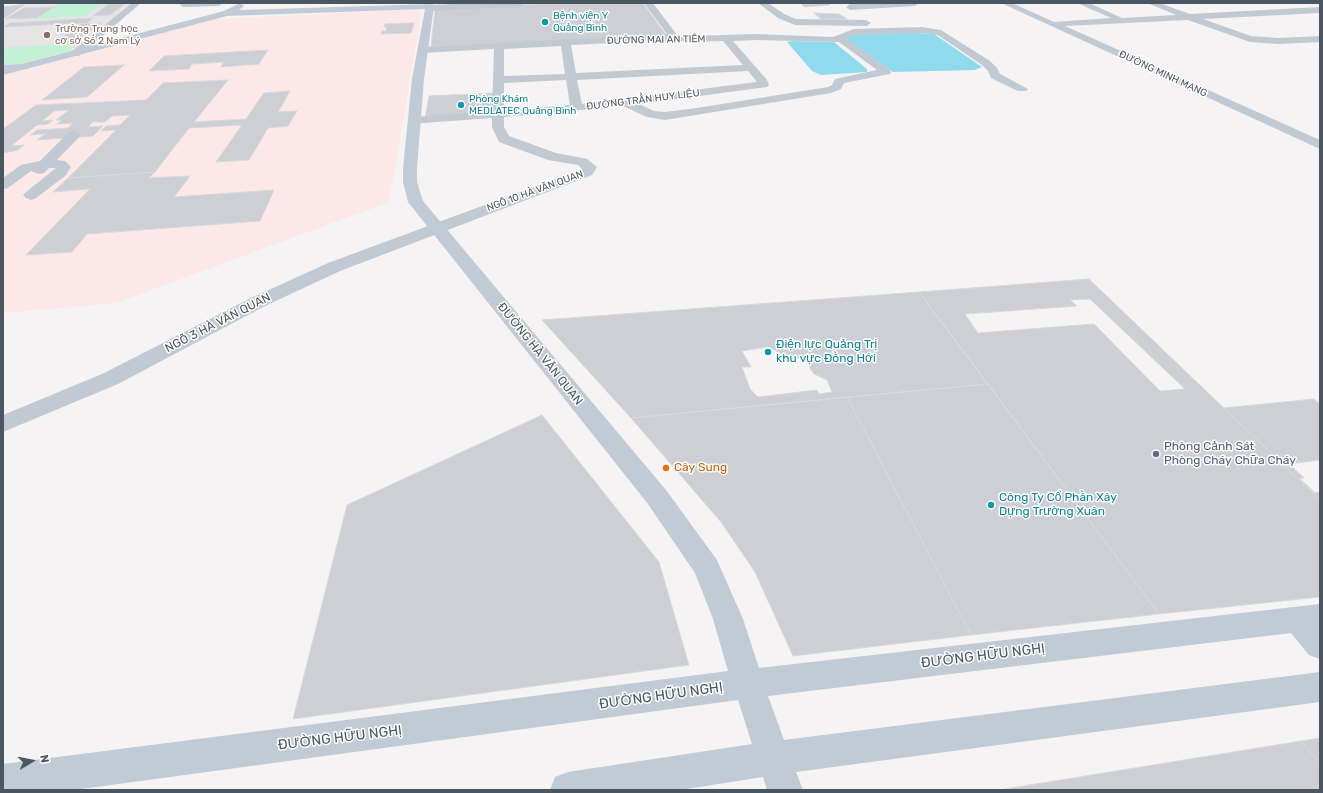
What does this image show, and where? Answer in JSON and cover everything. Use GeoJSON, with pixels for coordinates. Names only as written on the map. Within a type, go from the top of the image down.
{"type":"FeatureCollection","features":[{"type":"Feature","properties":{"kind":"main road"},"geometry":{"type":"LineString","coordinates":[[3,72],[227,13],[246,3]]}},
{"type":"Feature","properties":{"kind":"main road"},"geometry":{"type":"LineString","coordinates":[[227,13],[430,6]]}},
{"type":"Feature","properties":{"kind":"main road","name":"ĐƯỜNG HÀ VĂN QUAN"},"geometry":{"type":"LineString","coordinates":[[430,6],[418,79],[414,121],[410,182],[416,202],[657,497],[707,568],[728,618],[748,684],[785,790]]}},
{"type":"Feature","properties":{"kind":"main road"},"geometry":{"type":"LineString","coordinates":[[1309,618],[1320,644]]}},
{"type":"Feature","properties":{"kind":"main road","name":"ĐƯỜNG HỮU NGHỊ"},"geometry":{"type":"LineString","coordinates":[[3,782],[748,684],[1309,618]]}},
{"type":"Feature","properties":{"kind":"main road"},"geometry":{"type":"LineString","coordinates":[[568,790],[774,758],[1320,687]]}},
{"type":"Feature","properties":{"kind":"street"},"geometry":{"type":"LineString","coordinates":[[75,54],[137,3]]}},
{"type":"Feature","properties":{"kind":"street"},"geometry":{"type":"LineString","coordinates":[[184,4],[219,3]]}},
{"type":"Feature","properties":{"kind":"street"},"geometry":{"type":"LineString","coordinates":[[430,6],[521,3]]}},
{"type":"Feature","properties":{"kind":"street"},"geometry":{"type":"LineString","coordinates":[[648,3],[670,30],[673,37]]}},
{"type":"Feature","properties":{"kind":"street"},"geometry":{"type":"LineString","coordinates":[[762,3],[781,16],[795,22],[873,23]]}},
{"type":"Feature","properties":{"kind":"street"},"geometry":{"type":"LineString","coordinates":[[847,5],[916,3]]}},
{"type":"Feature","properties":{"kind":"street","name":"ĐƯỜNG MINH MẠNG"},"geometry":{"type":"LineString","coordinates":[[1005,3],[1320,145]]}},
{"type":"Feature","properties":{"kind":"street"},"geometry":{"type":"LineString","coordinates":[[1081,3],[1124,20]]}},
{"type":"Feature","properties":{"kind":"street"},"geometry":{"type":"LineString","coordinates":[[1151,3],[1258,41],[1320,39]]}},
{"type":"Feature","properties":{"kind":"street"},"geometry":{"type":"LineString","coordinates":[[1284,3],[1310,11]]}},
{"type":"Feature","properties":{"kind":"street"},"geometry":{"type":"LineString","coordinates":[[847,5],[886,30]]}},
{"type":"Feature","properties":{"kind":"street"},"geometry":{"type":"LineString","coordinates":[[1219,5],[1246,14]]}},
{"type":"Feature","properties":{"kind":"street"},"geometry":{"type":"LineString","coordinates":[[1054,24],[1320,10]]}},
{"type":"Feature","properties":{"kind":"street","name":"ĐƯỜNG MAI AN TIÊM"},"geometry":{"type":"LineString","coordinates":[[423,50],[673,37],[689,39],[841,39],[849,33],[854,32],[922,30],[941,33],[986,63],[993,70],[995,76],[1022,89]]}},
{"type":"Feature","properties":{"kind":"street","name":"ĐƯỜNG TRẦN HUY LIỆU"},"geometry":{"type":"LineString","coordinates":[[414,121],[578,108],[763,85],[726,38]]}},
{"type":"Feature","properties":{"kind":"street"},"geometry":{"type":"LineString","coordinates":[[624,102],[651,114],[664,116],[830,90],[837,86],[840,81],[886,72],[861,52],[841,39]]}},
{"type":"Feature","properties":{"kind":"street"},"geometry":{"type":"LineString","coordinates":[[565,42],[578,108]]}},
{"type":"Feature","properties":{"kind":"street"},"geometry":{"type":"LineString","coordinates":[[498,114],[500,46]]}},
{"type":"Feature","properties":{"kind":"street"},"geometry":{"type":"LineString","coordinates":[[3,68],[24,67]]}},
{"type":"Feature","properties":{"kind":"street"},"geometry":{"type":"LineString","coordinates":[[498,80],[750,68]]}},
{"type":"Feature","properties":{"kind":"street","name":"NGÕ 10 HÀ VĂN QUAN"},"geometry":{"type":"LineString","coordinates":[[436,228],[588,172],[590,167],[582,162],[552,157],[504,139],[498,127],[498,114]]}},
{"type":"Feature","properties":{"kind":"street"},"geometry":{"type":"LineString","coordinates":[[3,185],[26,168],[45,164],[60,164],[64,167],[56,176],[25,193],[45,164],[74,135]]}},
{"type":"Feature","properties":{"kind":"street","name":"NGÕ 3 HÀ VĂN QUAN"},"geometry":{"type":"LineString","coordinates":[[3,424],[110,379],[258,302],[334,267],[436,228]]}},
{"type":"Feature","properties":{"kind":"shaded area","name":"Trường Trung học cơ sở Số 2 Nam Lý"},"geometry":{"type":"Polygon","coordinates":[[[133,3],[72,51],[23,64],[3,66],[3,20],[28,4],[133,3]]]}},
{"type":"Feature","properties":{"kind":"shaded area"},"geometry":{"type":"Polygon","coordinates":[[[422,9],[389,202],[116,303],[3,313],[3,74],[214,19],[422,9]]]}},
{"type":"Feature","properties":{"kind":"green space"},"geometry":{"type":"Polygon","coordinates":[[[104,3],[85,16],[35,19],[59,4],[104,3]]]}},
{"type":"Feature","properties":{"kind":"green space"},"geometry":{"type":"Polygon","coordinates":[[[79,43],[69,51],[23,63],[3,64],[3,51],[10,47],[79,43]]]}},
{"type":"Feature","properties":{"kind":"water"},"geometry":{"type":"Polygon","coordinates":[[[890,31],[934,34],[982,67],[975,70],[893,72],[846,39],[852,34],[890,31]]]}},
{"type":"Feature","properties":{"kind":"water"},"geometry":{"type":"Polygon","coordinates":[[[787,42],[834,42],[867,69],[867,72],[821,75],[812,71],[787,42]]]}},
{"type":"Feature","properties":{"kind":"building"},"geometry":{"type":"Polygon","coordinates":[[[110,3],[126,3],[110,15],[92,16],[110,3]]]}},
{"type":"Feature","properties":{"kind":"building","name":"Bệnh viện Y Quảng Bình"},"geometry":{"type":"Polygon","coordinates":[[[551,3],[643,3],[667,36],[431,47],[435,9],[551,3]]]}},
{"type":"Feature","properties":{"kind":"building"},"geometry":{"type":"Polygon","coordinates":[[[827,3],[830,5],[805,7],[801,4],[827,3]]]}},
{"type":"Feature","properties":{"kind":"building"},"geometry":{"type":"Polygon","coordinates":[[[26,4],[3,19],[3,7],[26,4]]]}},
{"type":"Feature","properties":{"kind":"building"},"geometry":{"type":"Polygon","coordinates":[[[54,7],[37,18],[5,19],[24,8],[54,7]]]}},
{"type":"Feature","properties":{"kind":"building"},"geometry":{"type":"Polygon","coordinates":[[[814,13],[839,14],[847,19],[821,19],[814,13]]]}},
{"type":"Feature","properties":{"kind":"building"},"geometry":{"type":"Polygon","coordinates":[[[93,18],[87,23],[3,27],[10,23],[93,18]]]}},
{"type":"Feature","properties":{"kind":"building"},"geometry":{"type":"Polygon","coordinates":[[[100,23],[76,41],[55,42],[80,24],[100,23]]]}},
{"type":"Feature","properties":{"kind":"building"},"geometry":{"type":"Polygon","coordinates":[[[414,23],[411,33],[381,34],[382,31],[386,31],[387,27],[384,27],[385,24],[414,23]]]}},
{"type":"Feature","properties":{"kind":"building"},"geometry":{"type":"Polygon","coordinates":[[[268,50],[259,64],[221,67],[224,62],[192,64],[189,69],[149,71],[164,56],[268,50]]]}},
{"type":"Feature","properties":{"kind":"building"},"geometry":{"type":"Polygon","coordinates":[[[124,65],[87,97],[42,100],[84,67],[124,65]]]}},
{"type":"Feature","properties":{"kind":"building"},"geometry":{"type":"Polygon","coordinates":[[[228,80],[194,122],[246,119],[264,93],[290,91],[278,112],[297,111],[288,126],[268,128],[249,160],[216,162],[242,125],[189,128],[155,172],[68,178],[116,130],[101,131],[106,126],[120,125],[130,115],[112,116],[105,122],[93,122],[88,127],[103,126],[93,136],[37,140],[45,134],[30,135],[37,130],[68,128],[73,123],[57,124],[62,120],[56,120],[69,110],[54,111],[42,121],[53,120],[48,124],[37,125],[11,146],[24,145],[18,150],[3,153],[3,129],[36,105],[146,100],[163,83],[228,80]]]}},
{"type":"Feature","properties":{"kind":"building","name":"Phòng Khám MEDLATEC Quảng Bình"},"geometry":{"type":"Polygon","coordinates":[[[494,93],[494,113],[425,118],[429,96],[494,93]]]}},
{"type":"Feature","properties":{"kind":"building"},"geometry":{"type":"Polygon","coordinates":[[[155,172],[149,178],[190,176],[174,197],[274,190],[260,221],[87,234],[72,252],[26,255],[90,189],[53,192],[68,178],[155,172]]]}},
{"type":"Feature","properties":{"kind":"building","name":"Phòng Cảnh Sát Phòng Cháy Chữa Cháy"},"geometry":{"type":"Polygon","coordinates":[[[1089,279],[1320,500],[1320,597],[1159,614],[919,292],[1089,279]]]}},
{"type":"Feature","properties":{"kind":"building","name":"Điện lực Quảng Trị khu vực Đồng Hới"},"geometry":{"type":"Polygon","coordinates":[[[919,292],[988,384],[631,418],[542,320],[919,292]]]}},
{"type":"Feature","properties":{"kind":"building"},"geometry":{"type":"Polygon","coordinates":[[[1090,299],[1185,389],[1160,391],[1094,324],[978,333],[965,314],[1077,306],[1070,300],[1090,299]]]}},
{"type":"Feature","properties":{"kind":"building"},"geometry":{"type":"Polygon","coordinates":[[[768,347],[791,358],[804,358],[814,374],[827,380],[832,392],[819,394],[817,390],[758,397],[750,389],[742,367],[751,367],[742,351],[768,347]]]}},
{"type":"Feature","properties":{"kind":"building","name":"Công Ty Cổ Phần Xây Dựng Trường Xuân"},"geometry":{"type":"Polygon","coordinates":[[[988,384],[1159,614],[971,635],[847,397],[988,384]]]}},
{"type":"Feature","properties":{"kind":"building"},"geometry":{"type":"Polygon","coordinates":[[[847,397],[971,635],[793,656],[755,572],[721,522],[631,418],[847,397]]]}},
{"type":"Feature","properties":{"kind":"building"},"geometry":{"type":"Polygon","coordinates":[[[1314,399],[1320,404],[1320,500],[1224,408],[1314,399]]]}},
{"type":"Feature","properties":{"kind":"building"},"geometry":{"type":"Polygon","coordinates":[[[542,415],[659,562],[689,665],[293,719],[347,505],[542,415]]]}},
{"type":"Feature","properties":{"kind":"building"},"geometry":{"type":"Polygon","coordinates":[[[1320,460],[1320,492],[1315,493],[1299,478],[1304,478],[1289,464],[1320,460]]]}},
{"type":"Feature","properties":{"kind":"building"},"geometry":{"type":"Polygon","coordinates":[[[1320,738],[1320,763],[1301,741],[1320,738]]]}},
{"type":"Feature","properties":{"kind":"building"},"geometry":{"type":"Polygon","coordinates":[[[1301,741],[1320,763],[1320,790],[999,790],[1301,741]]]}},
{"type":"Feature","properties":{"kind":"place","name":"Bệnh viện Y Quảng Bình"},"geometry":{"type":"Point","coordinates":[545,22]}},
{"type":"Feature","properties":{"kind":"place","name":"Trường Trung học cơ sở Số 2 Nam Lý"},"geometry":{"type":"Point","coordinates":[47,35]}},
{"type":"Feature","properties":{"kind":"place","name":"Phòng Khám MEDLATEC Quảng Bình"},"geometry":{"type":"Point","coordinates":[461,105]}},
{"type":"Feature","properties":{"kind":"place","name":"Điện lực Quảng Trị khu vực Đồng Hới"},"geometry":{"type":"Point","coordinates":[768,352]}},
{"type":"Feature","properties":{"kind":"place","name":"Phòng Cảnh Sát Phòng Cháy Chữa Cháy"},"geometry":{"type":"Point","coordinates":[1156,454]}},
{"type":"Feature","properties":{"kind":"place","name":"Cây Sung"},"geometry":{"type":"Point","coordinates":[666,468]}},
{"type":"Feature","properties":{"kind":"place","name":"Công Ty Cổ Phần Xây Dựng Trường Xuân"},"geometry":{"type":"Point","coordinates":[991,505]}}]}
